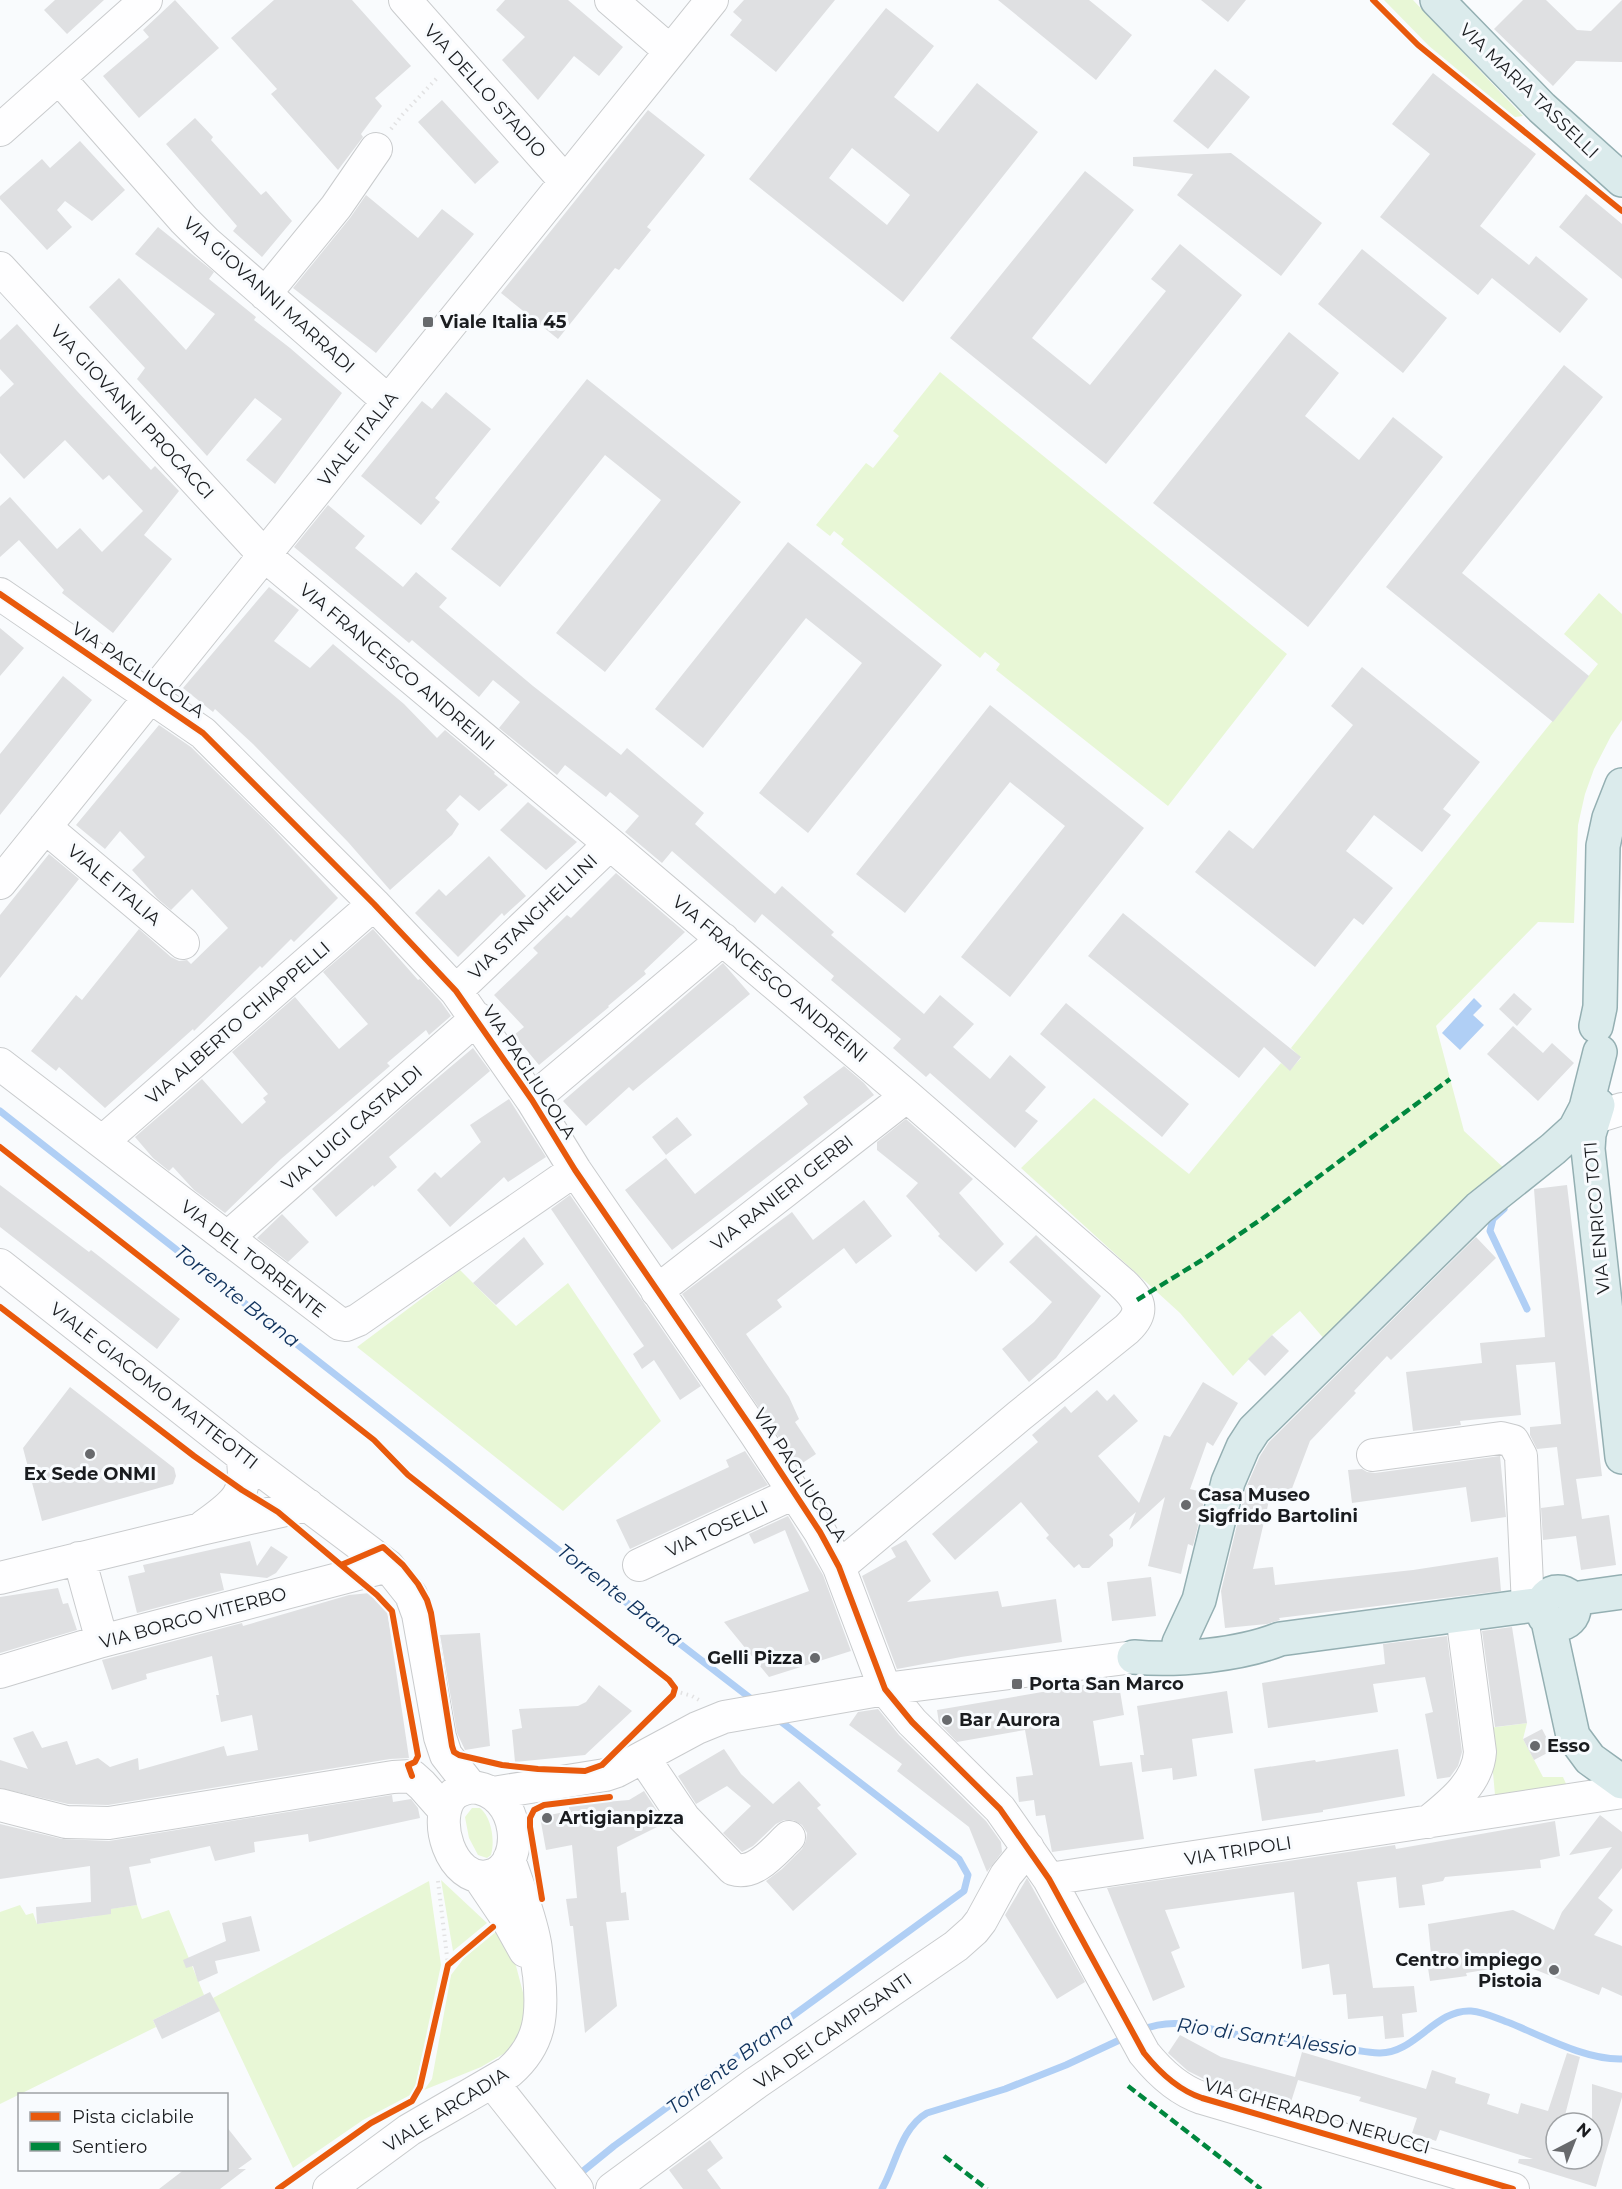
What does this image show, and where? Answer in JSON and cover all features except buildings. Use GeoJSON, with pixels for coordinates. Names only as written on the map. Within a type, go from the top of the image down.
{"type":"FeatureCollection","features":[{"type":"Feature","properties":{"kind":"main road","name":"VIA MARIA TASSELLI"},"geometry":{"type":"LineString","coordinates":[[1437,0],[1542,108],[1622,180]]}},
{"type":"Feature","properties":{"kind":"main road"},"geometry":{"type":"LineString","coordinates":[[1179,1643],[1199,1600],[1228,1482],[1243,1447],[1254,1430],[1479,1208],[1598,1116],[1593,1088],[1609,1033],[1604,840],[1609,818],[1622,785]]}},
{"type":"Feature","properties":{"kind":"main road","name":"VIA ENRICO TOTI"},"geometry":{"type":"LineString","coordinates":[[1598,1116],[1588,1141],[1588,1160],[1622,1457]]}},
{"type":"Feature","properties":{"kind":"main road"},"geometry":{"type":"LineString","coordinates":[[1134,1657],[1164,1660],[1260,1647],[1280,1639],[1462,1615],[1552,1610],[1622,1592]]}},
{"type":"Feature","properties":{"kind":"main road"},"geometry":{"type":"LineString","coordinates":[[1552,1610],[1595,1746],[1618,1782]]}},
{"type":"Feature","properties":{"kind":"main road"},"geometry":{"type":"LineString","coordinates":[[1134,1657],[1164,1645],[1257,1633],[1280,1639]]}},
{"type":"Feature","properties":{"kind":"street"},"geometry":{"type":"LineString","coordinates":[[0,130],[147,0]]}},
{"type":"Feature","properties":{"kind":"street","name":"VIA DELLO STADIO"},"geometry":{"type":"LineString","coordinates":[[405,0],[565,181]]}},
{"type":"Feature","properties":{"kind":"street"},"geometry":{"type":"LineString","coordinates":[[610,0],[670,51]]}},
{"type":"Feature","properties":{"kind":"street","name":"VIALE ITALIA"},"geometry":{"type":"LineString","coordinates":[[0,883],[712,0]]}},
{"type":"Feature","properties":{"kind":"street","name":"VIA GIOVANNI MARRADI"},"geometry":{"type":"LineString","coordinates":[[59,78],[184,220],[388,401]]}},
{"type":"Feature","properties":{"kind":"street"},"geometry":{"type":"LineString","coordinates":[[265,294],[336,207],[376,149]]}},
{"type":"Feature","properties":{"kind":"street","name":"VIA GIOVANNI PROCACCI"},"geometry":{"type":"LineString","coordinates":[[5,285],[264,555]]}},
{"type":"Feature","properties":{"kind":"street","name":"VIA FRANCESCO ANDREINI"},"geometry":{"type":"LineString","coordinates":[[264,555],[907,1096],[1122,1283],[1137,1300],[1139,1309],[1134,1322],[839,1567]]}},
{"type":"Feature","properties":{"kind":"street","name":"VIA PAGLIUCOLA"},"geometry":{"type":"LineString","coordinates":[[0,594],[203,733],[374,904],[456,991],[477,1018],[575,1170],[820,1532],[839,1567],[885,1689]]}},
{"type":"Feature","properties":{"kind":"street","name":"VIALE ITALIA"},"geometry":{"type":"LineString","coordinates":[[45,827],[183,943]]}},
{"type":"Feature","properties":{"kind":"street","name":"VIA STANGHELLINI"},"geometry":{"type":"LineString","coordinates":[[456,991],[610,844]]}},
{"type":"Feature","properties":{"kind":"street","name":"VIA ALBERTO CHIAPPELLI"},"geometry":{"type":"LineString","coordinates":[[102,1142],[374,904]]}},
{"type":"Feature","properties":{"kind":"street"},"geometry":{"type":"LineString","coordinates":[[532,1100],[723,939]]}},
{"type":"Feature","properties":{"kind":"street","name":"VIA LUIGI CASTALDI"},"geometry":{"type":"LineString","coordinates":[[227,1238],[477,1018]]}},
{"type":"Feature","properties":{"kind":"street","name":"VIA DEL TORRENTE"},"geometry":{"type":"LineString","coordinates":[[0,1064],[334,1321],[346,1325],[358,1320],[575,1170]]}},
{"type":"Feature","properties":{"kind":"street","name":"VIA RANIERI GERBI"},"geometry":{"type":"LineString","coordinates":[[657,1290],[907,1096]]}},
{"type":"Feature","properties":{"kind":"street","name":"VIALE GIACOMO MATTEOTTI"},"geometry":{"type":"LineString","coordinates":[[0,1265],[376,1560]]}},
{"type":"Feature","properties":{"kind":"street"},"geometry":{"type":"LineString","coordinates":[[1373,1455],[1501,1438],[1512,1442],[1521,1456],[1552,1610]]}},
{"type":"Feature","properties":{"kind":"street"},"geometry":{"type":"LineString","coordinates":[[201,1529],[228,1509],[239,1496],[245,1476],[243,1456]]}},
{"type":"Feature","properties":{"kind":"street","name":"VIA TOSELLI"},"geometry":{"type":"LineString","coordinates":[[639,1565],[794,1493]]}},
{"type":"Feature","properties":{"kind":"street"},"geometry":{"type":"LineString","coordinates":[[0,1578],[308,1505]]}},
{"type":"Feature","properties":{"kind":"street"},"geometry":{"type":"LineString","coordinates":[[79,1558],[102,1641]]}},
{"type":"Feature","properties":{"kind":"street"},"geometry":{"type":"LineString","coordinates":[[376,1560],[392,1587],[399,1607],[428,1763],[473,1801],[514,1839],[509,1859],[499,1872],[487,1876],[479,1876],[463,1870],[453,1857],[445,1832],[473,1801]]}},
{"type":"Feature","properties":{"kind":"street","name":"VIA BORGO VITERBO"},"geometry":{"type":"LineString","coordinates":[[0,1672],[376,1560]]}},
{"type":"Feature","properties":{"kind":"street"},"geometry":{"type":"LineString","coordinates":[[1428,1822],[1469,1783],[1479,1763],[1462,1615]]}},
{"type":"Feature","properties":{"kind":"street"},"geometry":{"type":"LineString","coordinates":[[0,1805],[66,1822],[109,1823],[393,1777],[412,1776],[422,1785],[473,1801],[617,1771],[697,1728],[724,1717],[885,1689],[1134,1657]]}},
{"type":"Feature","properties":{"kind":"street","name":"VIA GHERARDO NERUCCI"},"geometry":{"type":"LineString","coordinates":[[885,1689],[912,1722],[1000,1809],[1028,1848],[1049,1879],[1144,2053],[1158,2070],[1193,2095],[1513,2189]]}},
{"type":"Feature","properties":{"kind":"street"},"geometry":{"type":"LineString","coordinates":[[643,1757],[684,1818],[733,1869],[748,1870],[761,1863],[789,1838]]}},
{"type":"Feature","properties":{"kind":"street","name":"VIA TRIPOLI"},"geometry":{"type":"LineString","coordinates":[[1049,1879],[1428,1822],[1618,1782]]}},
{"type":"Feature","properties":{"kind":"street","name":"VIA DEI CAMPISANTI"},"geometry":{"type":"LineString","coordinates":[[612,2189],[756,2083],[956,1946],[974,1930],[987,1912],[1006,1875],[1028,1848]]}},
{"type":"Feature","properties":{"kind":"street","name":"VIALE ARCADIA"},"geometry":{"type":"LineString","coordinates":[[329,2189],[409,2130],[498,2090],[532,2043],[541,2016],[539,1978],[532,1930],[509,1859]]}},
{"type":"Feature","properties":{"kind":"street","name":"VIALE ARCADIA"},"geometry":{"type":"LineString","coordinates":[[479,1876],[506,1917],[539,1978]]}},
{"type":"Feature","properties":{"kind":"street"},"geometry":{"type":"LineString","coordinates":[[498,2090],[577,2189]]}},
{"type":"Feature","properties":{"kind":"path"},"geometry":{"type":"LineString","coordinates":[[376,149],[403,114],[457,59]]}},
{"type":"Feature","properties":{"kind":"path"},"geometry":{"type":"LineString","coordinates":[[670,1698],[675,1691],[673,1684]]}},
{"type":"Feature","properties":{"kind":"path"},"geometry":{"type":"LineString","coordinates":[[437,1876],[448,1965],[446,1977]]}},
{"type":"Feature","properties":{"kind":"path"},"geometry":{"type":"LineString","coordinates":[[448,1965],[457,1958]]}},
{"type":"Feature","properties":{"kind":"green space"},"geometry":{"type":"Polygon","coordinates":[[[1384,0],[1413,0],[1523,116],[1515,117],[1429,46],[1384,0]]]}},
{"type":"Feature","properties":{"kind":"green space"},"geometry":{"type":"Polygon","coordinates":[[[940,372],[1287,654],[1168,806],[996,670],[1000,664],[985,652],[980,658],[841,544],[844,539],[834,531],[830,536],[816,525],[866,463],[873,468],[899,436],[893,431],[940,372]]]}},
{"type":"Feature","properties":{"kind":"green space"},"geometry":{"type":"Polygon","coordinates":[[[1599,593],[1622,614],[1622,720],[1594,769],[1585,794],[1578,825],[1574,923],[1538,922],[1436,1026],[1464,1131],[1506,1170],[1326,1341],[1300,1311],[1272,1335],[1233,1376],[1180,1313],[1021,1168],[1094,1098],[1189,1174],[1281,1063],[1290,1070],[1301,1058],[1291,1048],[1598,664],[1564,634],[1599,593]]]}},
{"type":"Feature","properties":{"kind":"green space"},"geometry":{"type":"Polygon","coordinates":[[[460,1270],[516,1326],[568,1283],[661,1421],[563,1511],[357,1347],[460,1270]]]}},
{"type":"Feature","properties":{"kind":"green space"},"geometry":{"type":"Polygon","coordinates":[[[1527,1723],[1523,1739],[1543,1777],[1563,1777],[1567,1786],[1495,1795],[1489,1728],[1527,1723]]]}},
{"type":"Feature","properties":{"kind":"green space"},"geometry":{"type":"Polygon","coordinates":[[[472,1808],[480,1808],[490,1824],[492,1849],[491,1855],[487,1858],[478,1855],[469,1838],[465,1817],[472,1808]]]}},
{"type":"Feature","properties":{"kind":"green space"},"geometry":{"type":"Polygon","coordinates":[[[441,1880],[487,1923],[453,1951],[441,1880]]]}},
{"type":"Feature","properties":{"kind":"green space"},"geometry":{"type":"Polygon","coordinates":[[[429,1881],[441,1965],[414,2093],[363,2120],[293,2168],[213,1998],[429,1881]]]}},
{"type":"Feature","properties":{"kind":"green space"},"geometry":{"type":"Polygon","coordinates":[[[20,1905],[26,1915],[33,1913],[37,1924],[96,1916],[96,1911],[137,1905],[142,1919],[169,1910],[204,1995],[153,2020],[156,2027],[22,2093],[18,2093],[18,2095],[0,2104],[0,1912],[20,1905]]]}},
{"type":"Feature","properties":{"kind":"green space"},"geometry":{"type":"Polygon","coordinates":[[[497,1931],[515,1962],[526,2004],[521,2039],[505,2053],[481,2067],[424,2090],[432,2079],[451,1975],[464,1958],[497,1931]]]}},
{"type":"Feature","properties":{"kind":"water"},"geometry":{"type":"Polygon","coordinates":[[[1474,998],[1482,1006],[1473,1015],[1484,1025],[1460,1050],[1442,1033],[1474,998]]]}},
{"type":"Feature","properties":{"kind":"waterway","name":"Torrente Brana"},"geometry":{"type":"LineString","coordinates":[[0,1111],[754,1701]]}},
{"type":"Feature","properties":{"kind":"waterway"},"geometry":{"type":"LineString","coordinates":[[1504,1209],[1493,1219],[1490,1231],[1527,1309]]}},
{"type":"Feature","properties":{"kind":"waterway","name":"Torrente Brana"},"geometry":{"type":"LineString","coordinates":[[577,2176],[614,2146],[964,1891],[968,1875],[959,1859],[775,1717]]}},
{"type":"Feature","properties":{"kind":"waterway","name":"Rio di Sant'Alessio"},"geometry":{"type":"LineString","coordinates":[[1142,2030],[1168,2024],[1193,2025],[1252,2037],[1307,2040],[1352,2050],[1379,2053],[1404,2047],[1446,2017],[1458,2012],[1471,2011],[1510,2023],[1580,2052],[1622,2059]]}},
{"type":"Feature","properties":{"kind":"waterway","name":"Rio di Sant'Alessio"},"geometry":{"type":"LineString","coordinates":[[882,2189],[905,2137],[918,2120],[927,2113],[1005,2089],[1066,2065],[1126,2037]]}},
{"type":"Feature","properties":{"kind":"marked path"},"geometry":{"type":"LineString","coordinates":[[1137,1300],[1202,1260],[1263,1218],[1450,1079]]}},
{"type":"Feature","properties":{"kind":"marked path"},"geometry":{"type":"LineString","coordinates":[[1128,2086],[1261,2189]]}},
{"type":"Feature","properties":{"kind":"marked path"},"geometry":{"type":"LineString","coordinates":[[944,2156],[987,2189]]}},
{"type":"Feature","properties":{"kind":"cycle path"},"geometry":{"type":"LineString","coordinates":[[1373,0],[1418,45],[1622,211]]}},
{"type":"Feature","properties":{"kind":"cycle path"},"geometry":{"type":"LineString","coordinates":[[0,594],[203,733],[374,904],[456,991],[532,1100],[575,1170],[820,1532],[839,1567],[885,1689],[912,1722],[1000,1809],[1049,1879],[1144,2053],[1156,2067],[1177,2086],[1193,2095],[1513,2189]]}},
{"type":"Feature","properties":{"kind":"cycle path"},"geometry":{"type":"LineString","coordinates":[[0,1147],[374,1440],[408,1475],[669,1680],[675,1688],[673,1695],[602,1765],[585,1771],[502,1765],[459,1755],[454,1752],[452,1746],[431,1613],[418,1584],[403,1565],[383,1547],[341,1565],[278,1512],[194,1456],[0,1307]]}},
{"type":"Feature","properties":{"kind":"cycle path"},"geometry":{"type":"LineString","coordinates":[[341,1565],[377,1595],[392,1611],[418,1756],[415,1762],[408,1765],[412,1776]]}},
{"type":"Feature","properties":{"kind":"cycle path"},"geometry":{"type":"LineString","coordinates":[[542,1899],[530,1827],[530,1818],[534,1810],[544,1805],[610,1797]]}},
{"type":"Feature","properties":{"kind":"cycle path"},"geometry":{"type":"LineString","coordinates":[[278,2189],[371,2123],[412,2101],[420,2087],[448,1965],[493,1927]]}},
{"type":"Feature","properties":{"kind":"place","name":"Viale Italia 45"},"geometry":{"type":"Point","coordinates":[428,322]}},
{"type":"Feature","properties":{"kind":"place","name":"Ex Sede ONMI"},"geometry":{"type":"Point","coordinates":[90,1454]}},
{"type":"Feature","properties":{"kind":"place","name":"Casa Museo Sigfrido Bartolini"},"geometry":{"type":"Point","coordinates":[1186,1505]}},
{"type":"Feature","properties":{"kind":"place","name":"Gelli Pizza"},"geometry":{"type":"Point","coordinates":[815,1658]}},
{"type":"Feature","properties":{"kind":"place","name":"Porta San Marco"},"geometry":{"type":"Point","coordinates":[1017,1684]}},
{"type":"Feature","properties":{"kind":"place","name":"Bar Aurora"},"geometry":{"type":"Point","coordinates":[947,1720]}},
{"type":"Feature","properties":{"kind":"place","name":"Esso"},"geometry":{"type":"Point","coordinates":[1535,1746]}},
{"type":"Feature","properties":{"kind":"place","name":"Artigianpizza"},"geometry":{"type":"Point","coordinates":[547,1818]}},
{"type":"Feature","properties":{"kind":"place","name":"Centro impiego Pistoia"},"geometry":{"type":"Point","coordinates":[1554,1970]}}]}
